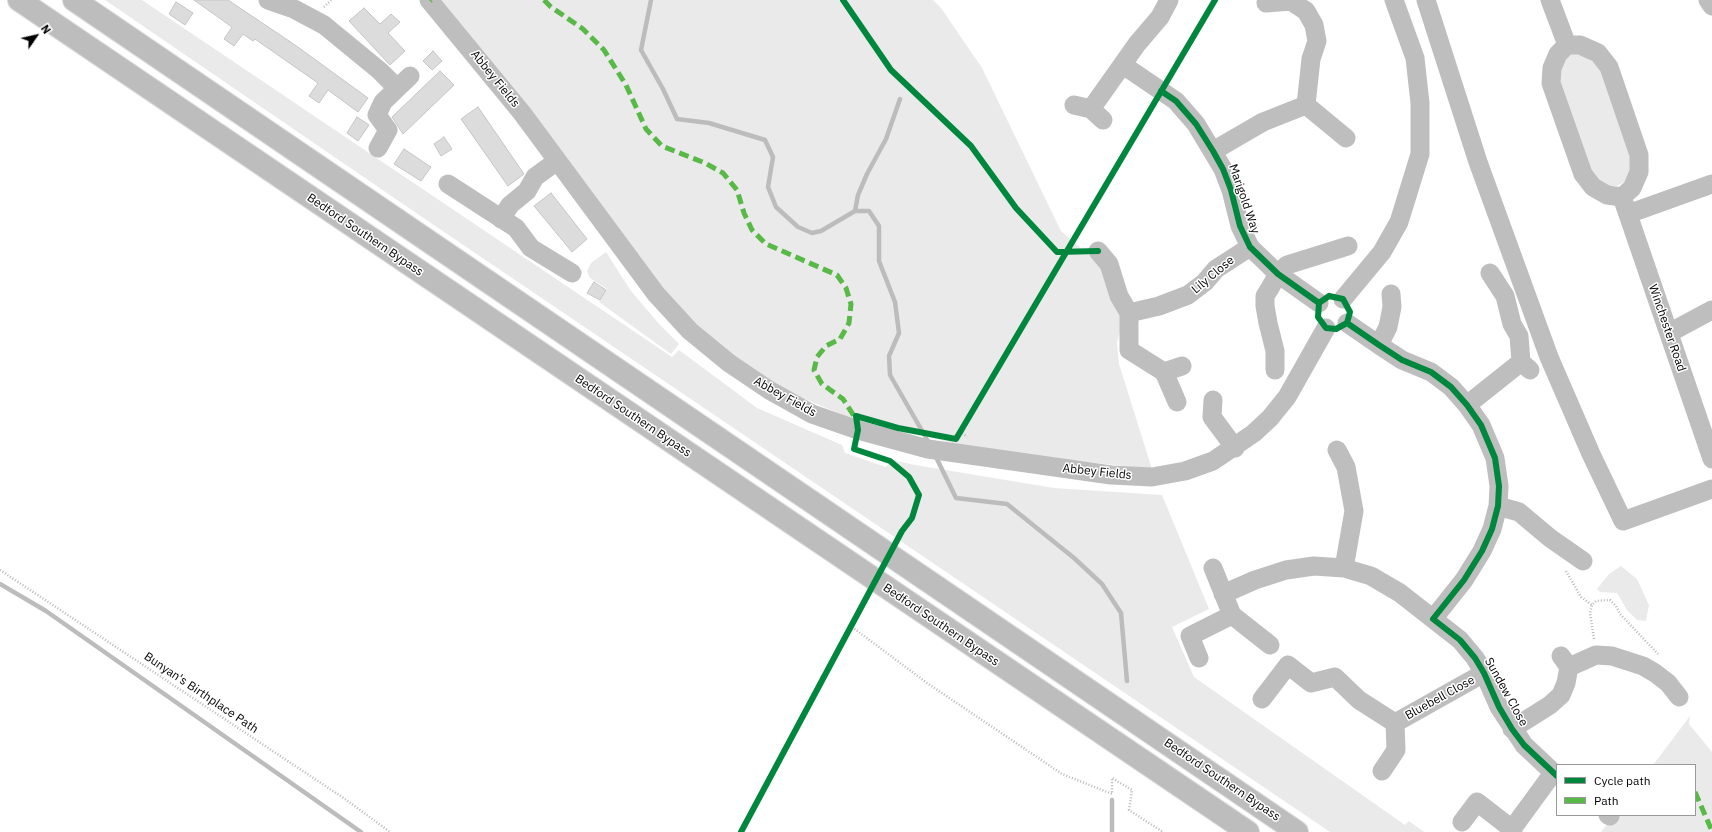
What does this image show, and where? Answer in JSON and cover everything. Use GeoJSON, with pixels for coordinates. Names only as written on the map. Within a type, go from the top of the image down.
{"type":"FeatureCollection","features":[{"type":"Feature","properties":{"kind":"highway","name":"Bedford Southern Bypass"},"geometry":{"type":"LineString","coordinates":[[19,0],[1248,832]]}},
{"type":"Feature","properties":{"kind":"highway","name":"Bedford Southern Bypass"},"geometry":{"type":"LineString","coordinates":[[74,0],[1297,832]]}},
{"type":"Feature","properties":{"kind":"street"},"geometry":{"type":"LineString","coordinates":[[268,0],[294,9],[365,47],[380,70],[403,82],[383,102],[377,115],[388,130],[378,148]]}},
{"type":"Feature","properties":{"kind":"street","name":"Abbey Fields"},"geometry":{"type":"LineString","coordinates":[[429,0],[504,89],[656,294],[690,330],[729,363],[769,390],[812,414],[858,430],[928,449],[1111,476],[1152,477],[1185,471],[1213,461],[1235,448],[1270,418],[1282,402],[1326,328]]}},
{"type":"Feature","properties":{"kind":"street"},"geometry":{"type":"LineString","coordinates":[[1089,111],[1123,65],[1136,44],[1160,17],[1169,0]]}},
{"type":"Feature","properties":{"kind":"street"},"geometry":{"type":"LineString","coordinates":[[1343,299],[1382,252],[1399,222],[1420,154],[1420,103],[1415,58],[1394,0]]}},
{"type":"Feature","properties":{"kind":"street"},"geometry":{"type":"LineString","coordinates":[[1426,0],[1478,162],[1548,357],[1591,454],[1623,521],[1712,489]]}},
{"type":"Feature","properties":{"kind":"street"},"geometry":{"type":"LineString","coordinates":[[1550,0],[1567,45]]}},
{"type":"Feature","properties":{"kind":"street"},"geometry":{"type":"LineString","coordinates":[[1708,0],[1712,6]]}},
{"type":"Feature","properties":{"kind":"street"},"geometry":{"type":"LineString","coordinates":[[1266,3],[1292,1],[1306,11],[1314,25],[1317,41],[1311,59],[1306,105]]}},
{"type":"Feature","properties":{"kind":"street"},"geometry":{"type":"LineString","coordinates":[[1567,45],[1580,46],[1598,52],[1609,67],[1638,156],[1639,172],[1632,188],[1622,196],[1607,195],[1593,187],[1583,174],[1551,84],[1552,68],[1558,54],[1567,45]]}},
{"type":"Feature","properties":{"kind":"street","name":"Marigold Way"},"geometry":{"type":"LineString","coordinates":[[1123,65],[1176,101],[1196,124],[1213,151],[1231,190],[1240,226],[1250,247],[1278,274],[1319,303]]}},
{"type":"Feature","properties":{"kind":"street"},"geometry":{"type":"LineString","coordinates":[[1306,105],[1346,138]]}},
{"type":"Feature","properties":{"kind":"street"},"geometry":{"type":"LineString","coordinates":[[1213,151],[1262,122],[1306,105]]}},
{"type":"Feature","properties":{"kind":"street"},"geometry":{"type":"LineString","coordinates":[[508,224],[510,205],[527,191],[535,177],[557,162]]}},
{"type":"Feature","properties":{"kind":"street"},"geometry":{"type":"LineString","coordinates":[[448,184],[508,224],[531,248],[572,273]]}},
{"type":"Feature","properties":{"kind":"street"},"geometry":{"type":"LineString","coordinates":[[1628,214],[1712,184]]}},
{"type":"Feature","properties":{"kind":"street","name":"Winchester Road"},"geometry":{"type":"LineString","coordinates":[[1622,196],[1712,459]]}},
{"type":"Feature","properties":{"kind":"street"},"geometry":{"type":"LineString","coordinates":[[1276,370],[1276,351],[1268,323],[1265,296],[1278,274],[1287,265],[1348,246]]}},
{"type":"Feature","properties":{"kind":"street","name":"Lily Close"},"geometry":{"type":"LineString","coordinates":[[1129,314],[1159,306],[1188,295],[1205,282],[1216,269],[1250,247]]}},
{"type":"Feature","properties":{"kind":"street"},"geometry":{"type":"LineString","coordinates":[[1098,251],[1109,264],[1119,296],[1129,314],[1129,350],[1173,369],[1177,402]]}},
{"type":"Feature","properties":{"kind":"street"},"geometry":{"type":"LineString","coordinates":[[1468,405],[1525,366],[1520,336],[1512,324],[1505,296],[1490,273]]}},
{"type":"Feature","properties":{"kind":"street"},"geometry":{"type":"LineString","coordinates":[[1378,345],[1388,327],[1392,307],[1391,294]]}},
{"type":"Feature","properties":{"kind":"street"},"geometry":{"type":"LineString","coordinates":[[1329,296],[1343,299],[1350,312],[1347,323],[1336,329],[1326,328],[1318,317],[1319,303],[1329,296]]}},
{"type":"Feature","properties":{"kind":"street"},"geometry":{"type":"LineString","coordinates":[[1669,333],[1712,310]]}},
{"type":"Feature","properties":{"kind":"street"},"geometry":{"type":"LineString","coordinates":[[1347,323],[1402,360],[1431,372],[1451,387],[1468,405],[1481,425],[1494,458],[1499,486],[1498,506],[1492,529],[1482,551],[1464,580],[1434,619]]}},
{"type":"Feature","properties":{"kind":"street"},"geometry":{"type":"LineString","coordinates":[[1213,400],[1212,417],[1235,448]]}},
{"type":"Feature","properties":{"kind":"street"},"geometry":{"type":"LineString","coordinates":[[1337,450],[1354,466],[1354,511],[1344,568]]}},
{"type":"Feature","properties":{"kind":"street"},"geometry":{"type":"LineString","coordinates":[[1498,506],[1519,512],[1550,538],[1573,552],[1583,561]]}},
{"type":"Feature","properties":{"kind":"street","name":"Sundew Close"},"geometry":{"type":"LineString","coordinates":[[1223,594],[1255,580],[1286,570],[1314,566],[1344,568],[1377,580],[1400,593],[1460,640],[1475,658],[1484,673],[1498,707],[1512,728],[1524,745],[1555,775],[1513,830]]}},
{"type":"Feature","properties":{"kind":"street"},"geometry":{"type":"LineString","coordinates":[[1213,568],[1232,615],[1270,645]]}},
{"type":"Feature","properties":{"kind":"street"},"geometry":{"type":"LineString","coordinates":[[1199,658],[1190,636],[1232,615]]}},
{"type":"Feature","properties":{"kind":"street"},"geometry":{"type":"LineString","coordinates":[[1512,728],[1550,705],[1561,695],[1566,683],[1565,662],[1596,655],[1612,656],[1643,666],[1668,683],[1679,697]]}},
{"type":"Feature","properties":{"kind":"street","name":"Bluebell Close"},"geometry":{"type":"LineString","coordinates":[[1262,699],[1288,665],[1311,683],[1335,677],[1359,700],[1395,723]]}},
{"type":"Feature","properties":{"kind":"street","name":"Bluebell Close"},"geometry":{"type":"LineString","coordinates":[[1395,723],[1484,673]]}},
{"type":"Feature","properties":{"kind":"street","name":"Bluebell Close"},"geometry":{"type":"LineString","coordinates":[[1382,771],[1396,750],[1395,723]]}},
{"type":"Feature","properties":{"kind":"street"},"geometry":{"type":"LineString","coordinates":[[1462,822],[1477,802],[1513,830]]}},
{"type":"Feature","properties":{"kind":"path"},"geometry":{"type":"LineString","coordinates":[[956,439],[964,424]]}},
{"type":"Feature","properties":{"kind":"path"},"geometry":{"type":"LineString","coordinates":[[1596,655],[1590,613],[1592,606],[1596,601],[1610,600],[1616,606],[1620,614],[1660,657]]}},
{"type":"Feature","properties":{"kind":"path"},"geometry":{"type":"LineString","coordinates":[[852,627],[927,683],[1062,774],[1112,794],[1112,778],[1132,790],[1129,810],[1163,832]]}},
{"type":"Feature","properties":{"kind":"shaded area"},"geometry":{"type":"Polygon","coordinates":[[[105,0],[142,0],[672,357],[679,350],[757,408],[842,445],[845,453],[886,467],[892,460],[1054,488],[1162,495],[1209,609],[1172,627],[1194,677],[1405,825],[1409,821],[1424,832],[1330,832],[422,217],[105,0]]]}},
{"type":"Feature","properties":{"kind":"shaded area"},"geometry":{"type":"Polygon","coordinates":[[[435,0],[933,0],[941,8],[982,68],[1061,231],[1104,268],[1124,316],[1117,343],[1119,364],[1152,469],[984,451],[845,416],[770,384],[723,351],[661,290],[435,0]]]}},
{"type":"Feature","properties":{"kind":"shaded area"},"geometry":{"type":"Polygon","coordinates":[[[1573,53],[1583,54],[1603,70],[1632,156],[1630,171],[1624,182],[1617,186],[1605,186],[1588,170],[1560,92],[1559,74],[1563,59],[1573,53]]]}},
{"type":"Feature","properties":{"kind":"shaded area"},"geometry":{"type":"Polygon","coordinates":[[[606,252],[631,291],[660,325],[679,344],[671,354],[599,302],[607,289],[590,278],[587,271],[591,263],[606,252]]]}},
{"type":"Feature","properties":{"kind":"shaded area"},"geometry":{"type":"Polygon","coordinates":[[[1621,566],[1637,579],[1649,605],[1646,621],[1637,620],[1627,610],[1617,593],[1600,592],[1597,589],[1609,574],[1621,566]]]}},
{"type":"Feature","properties":{"kind":"shaded area"},"geometry":{"type":"Polygon","coordinates":[[[1690,716],[1689,724],[1712,752],[1712,832],[1601,832],[1613,816],[1696,816],[1696,764],[1654,764],[1690,716]]]}},
{"type":"Feature","properties":{"kind":"building"},"geometry":{"type":"Polygon","coordinates":[[[194,0],[228,0],[295,45],[368,98],[358,112],[328,90],[319,103],[309,96],[318,83],[255,39],[253,41],[243,34],[234,46],[224,39],[232,27],[194,0]]]}},
{"type":"Feature","properties":{"kind":"building"},"geometry":{"type":"Polygon","coordinates":[[[176,2],[193,13],[185,25],[169,14],[176,2]]]}},
{"type":"Feature","properties":{"kind":"building"},"geometry":{"type":"Polygon","coordinates":[[[364,8],[380,24],[391,14],[400,22],[388,33],[405,51],[390,65],[349,21],[364,8]]]}},
{"type":"Feature","properties":{"kind":"building"},"geometry":{"type":"Polygon","coordinates":[[[433,51],[442,61],[432,70],[423,61],[433,51]]]}},
{"type":"Feature","properties":{"kind":"building"},"geometry":{"type":"Polygon","coordinates":[[[440,71],[454,85],[403,134],[392,117],[440,71]]]}},
{"type":"Feature","properties":{"kind":"building"},"geometry":{"type":"Polygon","coordinates":[[[478,107],[524,174],[508,186],[461,119],[478,107]]]}},
{"type":"Feature","properties":{"kind":"building"},"geometry":{"type":"Polygon","coordinates":[[[357,117],[369,125],[358,141],[347,133],[357,117]]]}},
{"type":"Feature","properties":{"kind":"building"},"geometry":{"type":"Polygon","coordinates":[[[444,137],[452,149],[441,156],[434,144],[444,137]]]}},
{"type":"Feature","properties":{"kind":"building"},"geometry":{"type":"Polygon","coordinates":[[[404,149],[431,167],[421,181],[394,164],[404,149]]]}},
{"type":"Feature","properties":{"kind":"building"},"geometry":{"type":"Polygon","coordinates":[[[551,193],[587,239],[572,252],[534,206],[551,193]]]}},
{"type":"Feature","properties":{"kind":"building"},"geometry":{"type":"Polygon","coordinates":[[[594,282],[606,290],[600,300],[587,293],[594,282]]]}},
{"type":"Feature","properties":{"kind":"waterway"},"geometry":{"type":"LineString","coordinates":[[651,0],[641,50],[663,89],[677,119],[709,123],[765,140],[773,157],[768,187],[776,207],[798,227],[812,233],[821,231],[855,211],[869,211],[879,226],[879,261],[895,302],[899,333],[889,356],[890,375],[929,443]]}},
{"type":"Feature","properties":{"kind":"waterway"},"geometry":{"type":"LineString","coordinates":[[855,211],[858,195],[867,174],[886,139],[900,99]]}},
{"type":"Feature","properties":{"kind":"waterway"},"geometry":{"type":"LineString","coordinates":[[935,455],[956,498],[1007,504],[1074,558],[1102,584],[1121,613],[1127,681]]}},
{"type":"Feature","properties":{"kind":"waterway"},"geometry":{"type":"LineString","coordinates":[[0,584],[46,611],[361,832]]}},
{"type":"Feature","properties":{"kind":"waterway"},"geometry":{"type":"LineString","coordinates":[[1112,800],[1112,832]]}},
{"type":"Feature","properties":{"kind":"marked path"},"geometry":{"type":"LineString","coordinates":[[544,0],[551,7],[583,29],[604,50],[626,85],[646,129],[662,146],[705,163],[723,173],[737,190],[744,213],[752,230],[766,244],[837,275],[846,288],[851,304],[849,323],[840,339],[826,346],[817,357],[814,370],[822,384],[843,399],[856,419]]}},
{"type":"Feature","properties":{"kind":"marked path"},"geometry":{"type":"LineString","coordinates":[[1696,794],[1712,831]]}},
{"type":"Feature","properties":{"kind":"cycle path"},"geometry":{"type":"LineString","coordinates":[[843,0],[891,70],[971,146],[1016,208],[1057,252],[1098,251]]}},
{"type":"Feature","properties":{"kind":"cycle path"},"geometry":{"type":"LineString","coordinates":[[741,832],[902,531],[912,518],[919,495],[909,477],[890,461],[854,449],[858,430],[856,416],[898,428],[956,439],[1215,0]]}},
{"type":"Feature","properties":{"kind":"cycle path"},"geometry":{"type":"LineString","coordinates":[[1161,91],[1176,101],[1196,124],[1213,151],[1223,169],[1231,190],[1240,226],[1250,247],[1278,274],[1319,303]]}},
{"type":"Feature","properties":{"kind":"cycle path"},"geometry":{"type":"LineString","coordinates":[[1329,296],[1343,299],[1350,312],[1347,323],[1336,329],[1326,328],[1318,317],[1319,303],[1329,296]]}},
{"type":"Feature","properties":{"kind":"cycle path"},"geometry":{"type":"LineString","coordinates":[[1347,323],[1402,360],[1431,372],[1451,387],[1467,405],[1481,425],[1495,458],[1499,486],[1498,506],[1492,529],[1482,551],[1464,580],[1433,619],[1460,640],[1475,658],[1484,673],[1499,707],[1512,729],[1524,745],[1556,775]]}}]}
